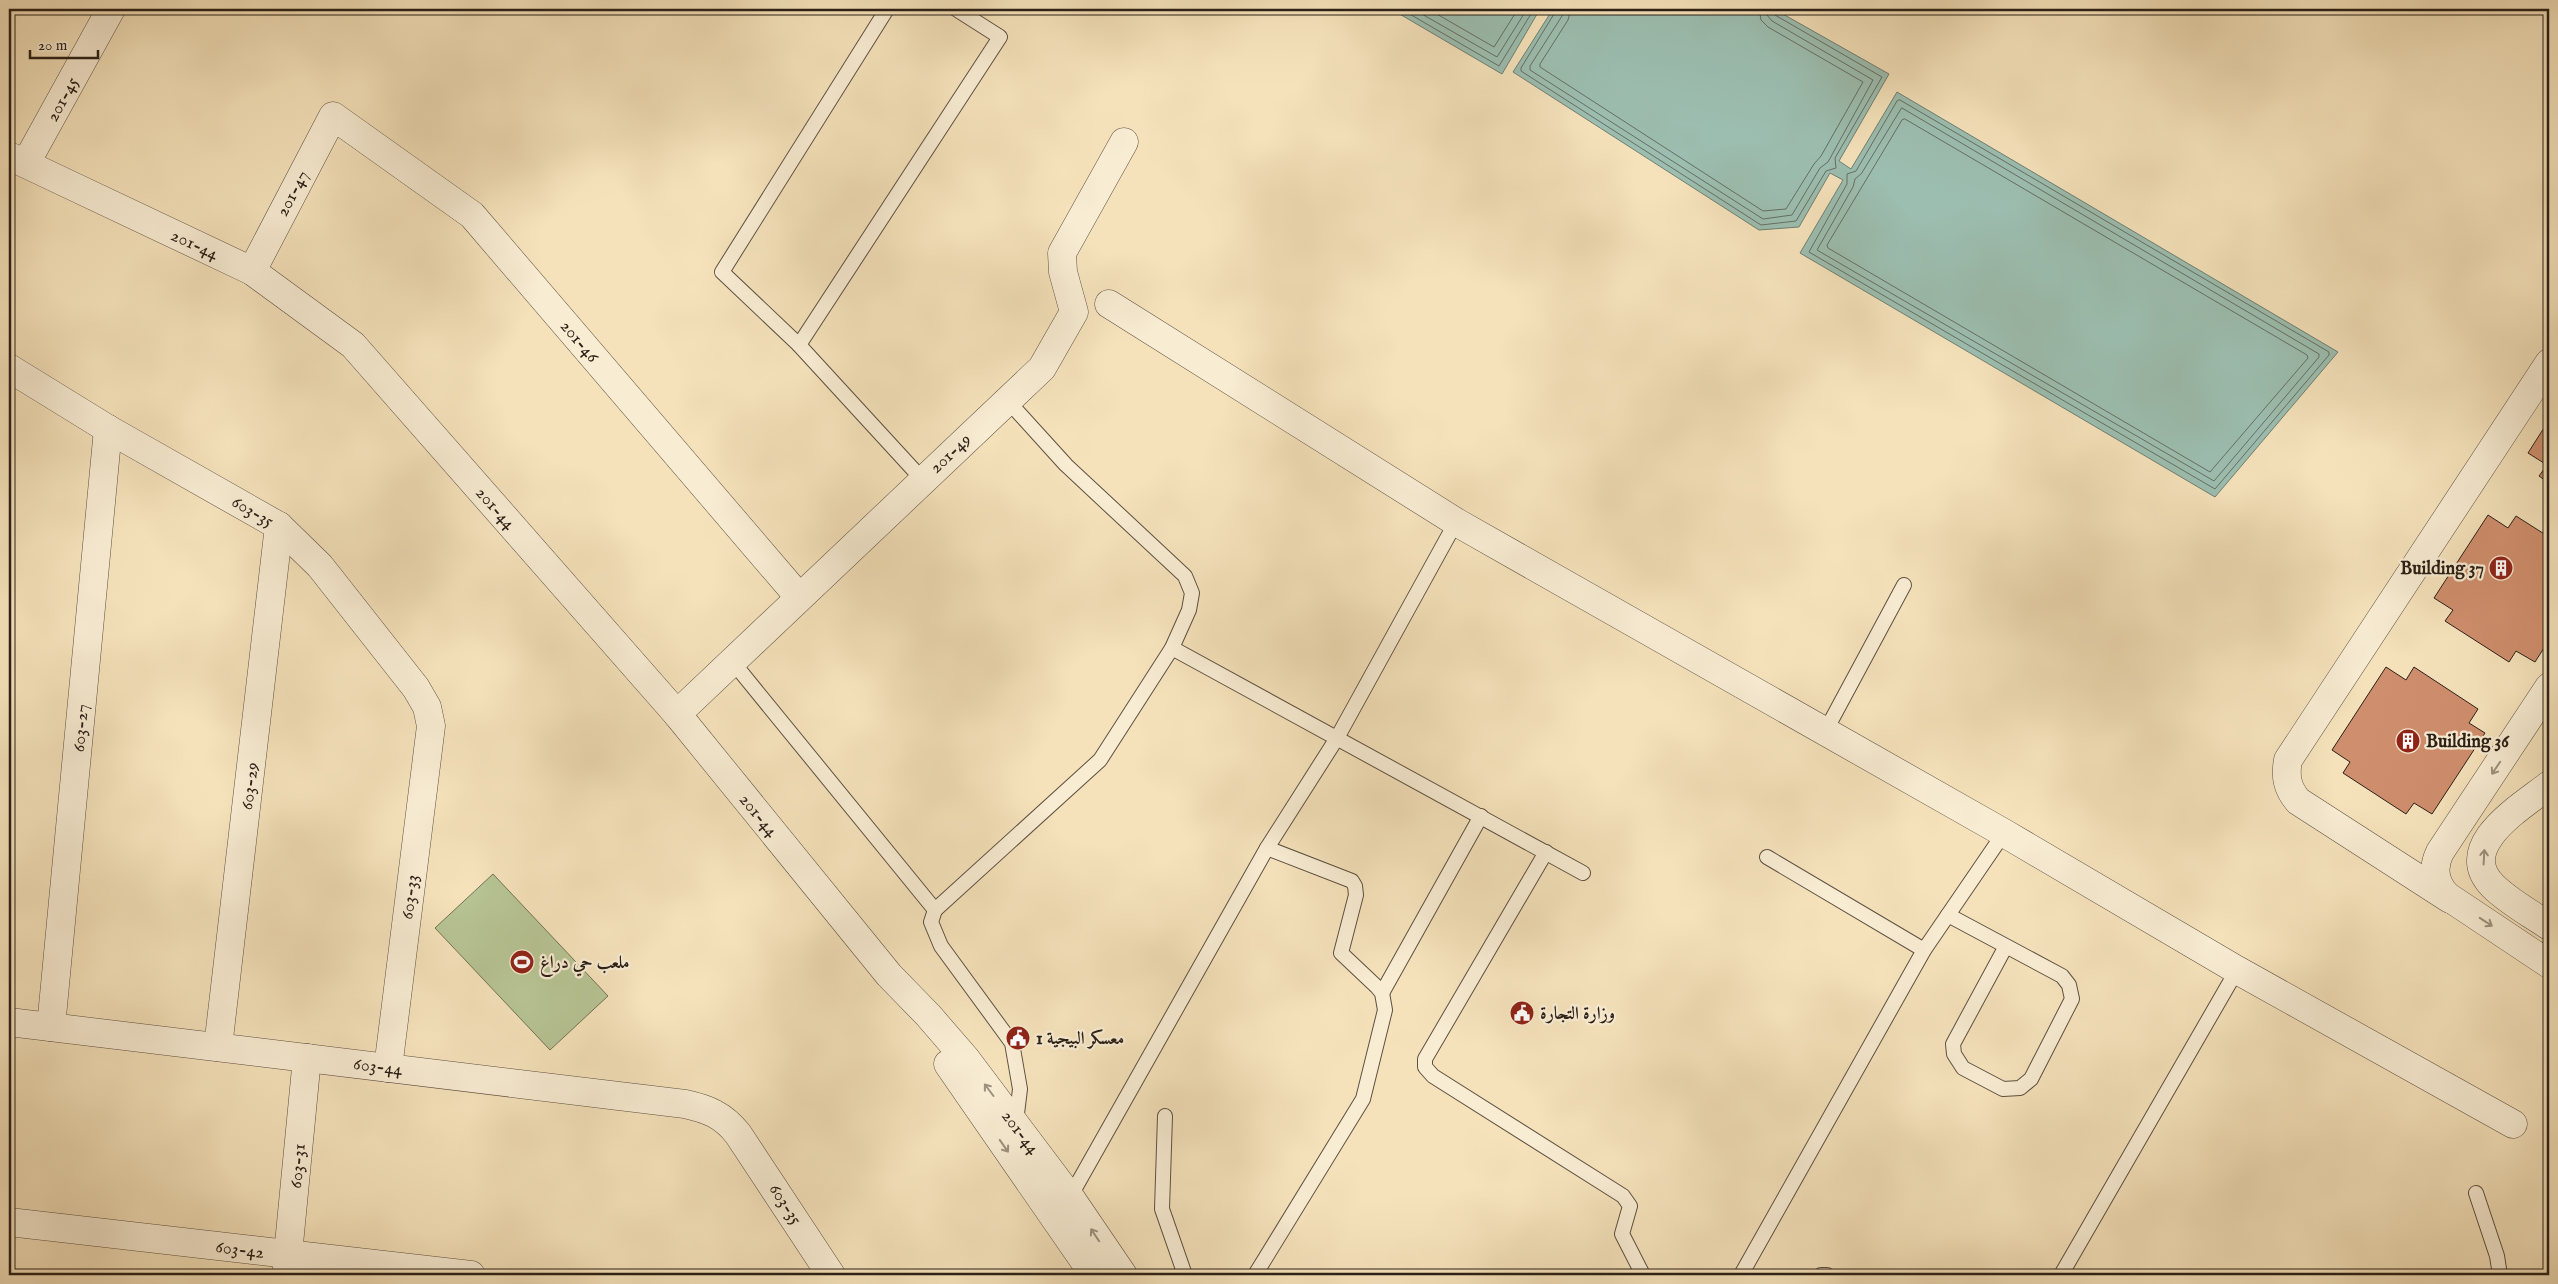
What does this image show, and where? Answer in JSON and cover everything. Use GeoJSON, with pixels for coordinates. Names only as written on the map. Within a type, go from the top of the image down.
{"type":"FeatureCollection","features":[{"type":"Feature","properties":{"kind":"street","name":"201-45"},"geometry":{"type":"LineString","coordinates":[[18,160],[111,9]]}},
{"type":"Feature","properties":{"kind":"street","name":"201-47"},"geometry":{"type":"LineString","coordinates":[[252,271],[333,116]]}},
{"type":"Feature","properties":{"kind":"street","name":"201-46"},"geometry":{"type":"LineString","coordinates":[[333,116],[472,215],[799,597]]}},
{"type":"Feature","properties":{"kind":"street","name":"201-49"},"geometry":{"type":"LineString","coordinates":[[677,714],[922,479],[1042,368],[1074,312],[1063,272],[1062,253],[1124,142]]}},
{"type":"Feature","properties":{"kind":"street","name":"201-44"},"geometry":{"type":"LineString","coordinates":[[18,160],[252,271],[352,345],[677,714],[889,975],[966,1059],[1070,1197],[1122,1275]]}},
{"type":"Feature","properties":{"kind":"street"},"geometry":{"type":"LineString","coordinates":[[1109,304],[1456,522],[2004,833],[2237,970],[2513,1124]]}},
{"type":"Feature","properties":{"kind":"street"},"geometry":{"type":"LineString","coordinates":[[2549,363],[2292,752],[2286,770],[2288,787],[2298,801],[2549,964]]}},
{"type":"Feature","properties":{"kind":"street","name":"603-35"},"geometry":{"type":"LineString","coordinates":[[9,368],[108,429],[279,526],[320,566],[393,657],[420,694],[427,707],[431,726]]}},
{"type":"Feature","properties":{"kind":"street","name":"603-27"},"geometry":{"type":"LineString","coordinates":[[51,1027],[108,429]]}},
{"type":"Feature","properties":{"kind":"street","name":"603-29"},"geometry":{"type":"LineString","coordinates":[[218,1047],[279,526]]}},
{"type":"Feature","properties":{"kind":"street"},"geometry":{"type":"LineString","coordinates":[[2450,899],[2442,891],[2436,879],[2437,858],[2549,687]]}},
{"type":"Feature","properties":{"kind":"street","name":"603-33"},"geometry":{"type":"LineString","coordinates":[[388,1068],[431,726]]}},
{"type":"Feature","properties":{"kind":"street"},"geometry":{"type":"LineString","coordinates":[[2549,785],[2498,825],[2484,845],[2482,858],[2484,871],[2491,884],[2507,898],[2549,926]]}},
{"type":"Feature","properties":{"kind":"street","name":"201-44"},"geometry":{"type":"LineString","coordinates":[[889,975],[919,1024],[1094,1275]]}},
{"type":"Feature","properties":{"kind":"street","name":"603-44"},"geometry":{"type":"LineString","coordinates":[[9,1022],[685,1104],[708,1109],[727,1120],[738,1134]]}},
{"type":"Feature","properties":{"kind":"street","name":"603-31"},"geometry":{"type":"LineString","coordinates":[[287,1265],[307,1058]]}},
{"type":"Feature","properties":{"kind":"street","name":"603-35"},"geometry":{"type":"LineString","coordinates":[[738,1134],[831,1275]]}},
{"type":"Feature","properties":{"kind":"street","name":"603-42"},"geometry":{"type":"LineString","coordinates":[[9,1222],[287,1265],[471,1275]]}},
{"type":"Feature","properties":{"kind":"lane"},"geometry":{"type":"LineString","coordinates":[[888,9],[722,272],[800,345],[922,479]]}},
{"type":"Feature","properties":{"kind":"lane"},"geometry":{"type":"LineString","coordinates":[[800,345],[1000,37],[956,9]]}},
{"type":"Feature","properties":{"kind":"lane"},"geometry":{"type":"LineString","coordinates":[[1007,400],[1066,465],[1184,576],[1192,593],[1191,602],[1172,648],[1100,760],[935,910],[931,922],[941,946],[1012,1043],[1020,1088],[1015,1125]]}},
{"type":"Feature","properties":{"kind":"lane"},"geometry":{"type":"LineString","coordinates":[[1070,1197],[1267,848],[1337,738],[1456,522]]}},
{"type":"Feature","properties":{"kind":"lane"},"geometry":{"type":"LineString","coordinates":[[1825,732],[1904,585]]}},
{"type":"Feature","properties":{"kind":"lane"},"geometry":{"type":"LineString","coordinates":[[1172,648],[1583,873]]}},
{"type":"Feature","properties":{"kind":"lane"},"geometry":{"type":"LineString","coordinates":[[732,661],[935,910]]}},
{"type":"Feature","properties":{"kind":"lane"},"geometry":{"type":"LineString","coordinates":[[1255,1275],[1363,1100],[1384,1010],[1382,993],[1482,816]]}},
{"type":"Feature","properties":{"kind":"lane"},"geometry":{"type":"LineString","coordinates":[[1741,1275],[1924,950],[2004,833]]}},
{"type":"Feature","properties":{"kind":"lane"},"geometry":{"type":"LineString","coordinates":[[1267,848],[1352,881],[1356,886],[1356,895],[1341,953],[1382,993]]}},
{"type":"Feature","properties":{"kind":"lane"},"geometry":{"type":"LineString","coordinates":[[1546,852],[1425,1059],[1425,1067],[1433,1076],[1623,1196],[1630,1206],[1622,1234],[1643,1275]]}},
{"type":"Feature","properties":{"kind":"lane"},"geometry":{"type":"LineString","coordinates":[[1767,857],[1924,950]]}},
{"type":"Feature","properties":{"kind":"lane"},"geometry":{"type":"LineString","coordinates":[[1948,914],[2062,976],[2069,985],[2072,999],[2032,1079],[2020,1088],[2003,1089],[1963,1068],[1954,1054],[1953,1044],[2006,946]]}},
{"type":"Feature","properties":{"kind":"lane"},"geometry":{"type":"LineString","coordinates":[[2061,1275],[2237,970]]}},
{"type":"Feature","properties":{"kind":"lane"},"geometry":{"type":"LineString","coordinates":[[1165,1116],[1162,1209],[1185,1275]]}},
{"type":"Feature","properties":{"kind":"lane"},"geometry":{"type":"LineString","coordinates":[[2476,1193],[2497,1256],[2500,1275]]}},
{"type":"Feature","properties":{"kind":"lane"},"geometry":{"type":"LineString","coordinates":[[1821,1275],[1827,1275]]}},
{"type":"Feature","properties":{"kind":"green space","name":"ملعب حي دراغ"},"geometry":{"type":"Polygon","coordinates":[[[493,874],[608,996],[550,1050],[435,928],[493,874]]]}},
{"type":"Feature","properties":{"kind":"water"},"geometry":{"type":"Polygon","coordinates":[[[1391,9],[1540,9],[1502,74],[1391,9]]]}},
{"type":"Feature","properties":{"kind":"water"},"geometry":{"type":"Polygon","coordinates":[[[1553,9],[1774,9],[1889,74],[1839,161],[1851,169],[1897,92],[2338,352],[2215,497],[1800,253],[1843,180],[1830,173],[1799,227],[1759,230],[1513,72],[1553,9]]]}},
{"type":"Feature","properties":{"kind":"building"},"geometry":{"type":"Polygon","coordinates":[[[2549,420],[2549,483],[2539,476],[2547,465],[2528,453],[2549,420]]]}},
{"type":"Feature","properties":{"kind":"building","name":"Building 37"},"geometry":{"type":"Polygon","coordinates":[[[2488,515],[2508,528],[2516,516],[2549,537],[2549,640],[2535,662],[2516,651],[2509,662],[2445,621],[2453,610],[2434,598],[2488,515]]]}},
{"type":"Feature","properties":{"kind":"building","name":"Building 36"},"geometry":{"type":"Polygon","coordinates":[[[2386,667],[2406,680],[2414,667],[2478,709],[2469,723],[2485,733],[2432,814],[2414,803],[2406,814],[2343,773],[2350,762],[2332,750],[2386,667]]]}},
{"type":"Feature","properties":{"kind":"place","name":"Building 37"},"geometry":{"type":"Point","coordinates":[2501,568]}},
{"type":"Feature","properties":{"kind":"place","name":"Building 36"},"geometry":{"type":"Point","coordinates":[2408,741]}},
{"type":"Feature","properties":{"kind":"place","name":"ملعب حي دراغ"},"geometry":{"type":"Point","coordinates":[522,962]}},
{"type":"Feature","properties":{"kind":"place","name":"وزارة التجارة"},"geometry":{"type":"Point","coordinates":[1522,1013]}},
{"type":"Feature","properties":{"kind":"place","name":"معسكر البيجية 1"},"geometry":{"type":"Point","coordinates":[1018,1038]}}]}
